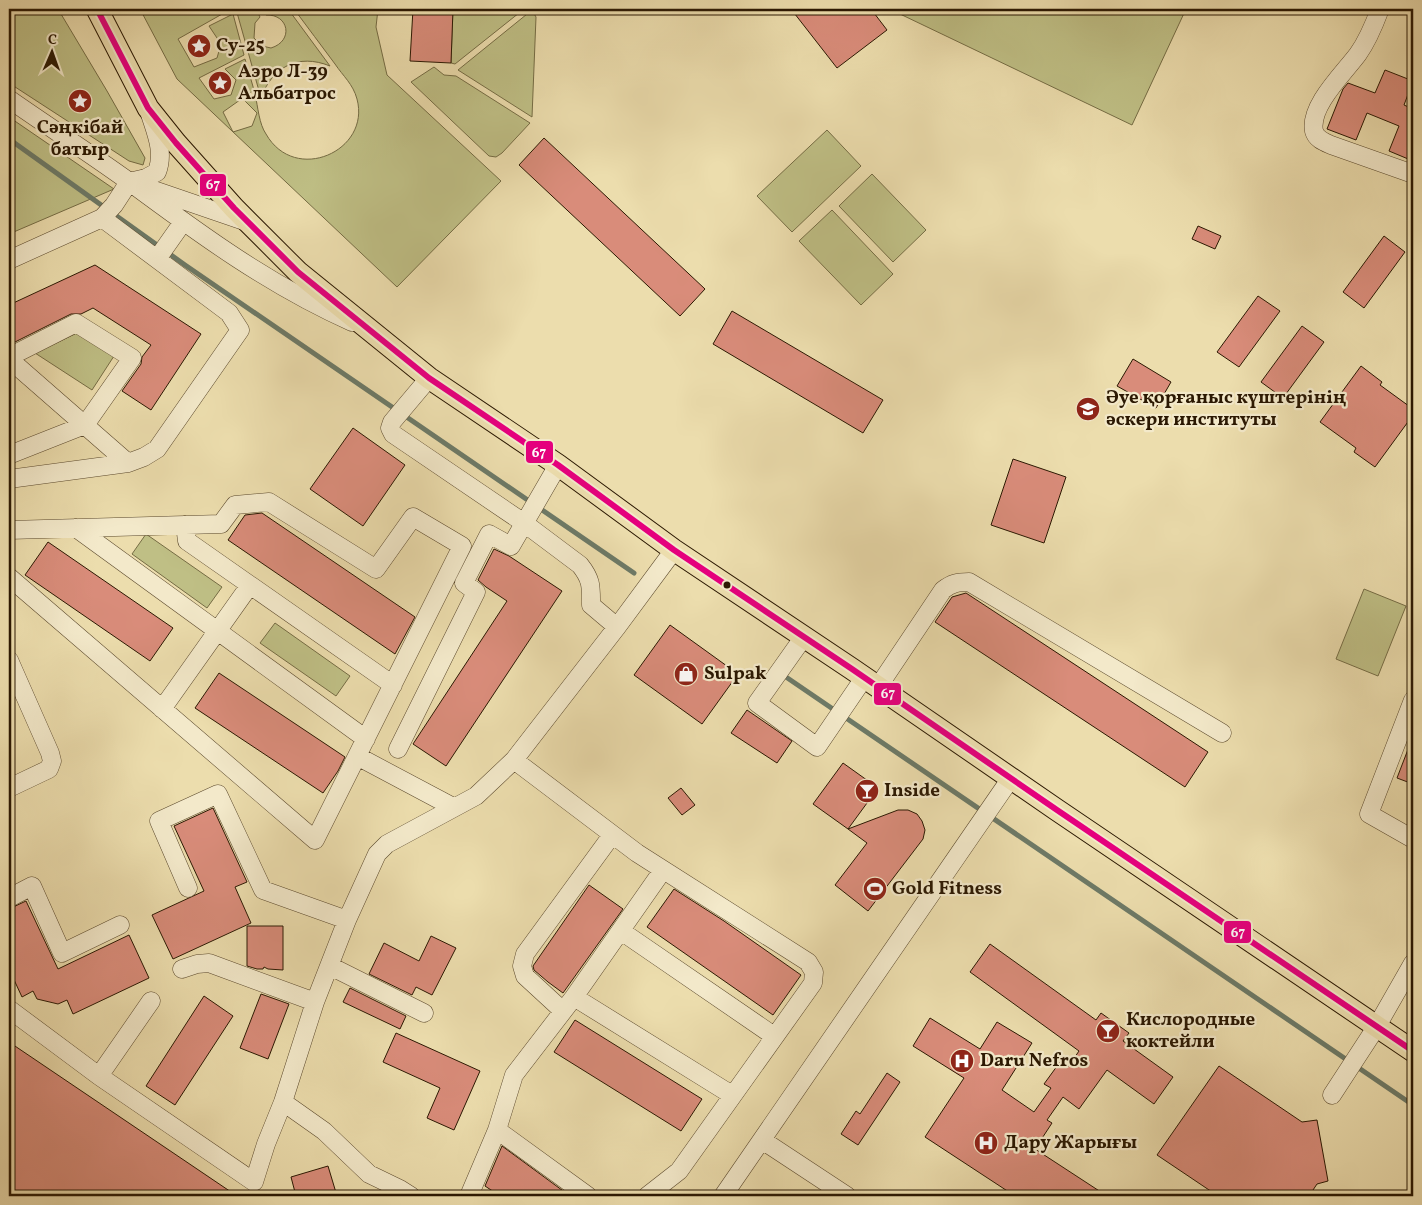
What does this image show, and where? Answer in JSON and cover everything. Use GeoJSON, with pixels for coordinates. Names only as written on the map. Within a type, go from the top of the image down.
{"type":"FeatureCollection","features":[{"type":"Feature","properties":{"kind":"main road"},"geometry":{"type":"LineString","coordinates":[[96,9],[148,108],[176,143],[249,223],[298,272],[367,329],[429,378],[558,465],[674,550],[1413,1051]]}},
{"type":"Feature","properties":{"kind":"street"},"geometry":{"type":"LineString","coordinates":[[1380,9],[1368,38],[1318,107],[1314,122],[1314,132],[1320,140],[1331,145],[1413,174]]}},
{"type":"Feature","properties":{"kind":"street"},"geometry":{"type":"LineString","coordinates":[[9,100],[129,182],[225,252],[316,306],[367,329]]}},
{"type":"Feature","properties":{"kind":"street"},"geometry":{"type":"LineString","coordinates":[[9,260],[107,212],[129,182],[146,178],[157,172],[161,161],[160,147],[148,108]]}},
{"type":"Feature","properties":{"kind":"street"},"geometry":{"type":"LineString","coordinates":[[129,182],[249,223]]}},
{"type":"Feature","properties":{"kind":"street"},"geometry":{"type":"LineString","coordinates":[[9,479],[128,463],[144,457],[157,449],[240,330],[229,313],[162,253],[107,212]]}},
{"type":"Feature","properties":{"kind":"street"},"geometry":{"type":"LineString","coordinates":[[162,253],[182,222]]}},
{"type":"Feature","properties":{"kind":"street"},"geometry":{"type":"LineString","coordinates":[[9,455],[85,426],[132,358],[76,323],[9,358],[85,426],[128,463]]}},
{"type":"Feature","properties":{"kind":"street"},"geometry":{"type":"LineString","coordinates":[[429,378],[400,412],[390,428],[393,434],[531,511],[587,573],[591,584],[590,606],[617,627]]}},
{"type":"Feature","properties":{"kind":"street"},"geometry":{"type":"LineString","coordinates":[[398,749],[476,592],[464,583],[489,534],[511,546],[558,465]]}},
{"type":"Feature","properties":{"kind":"street"},"geometry":{"type":"LineString","coordinates":[[9,530],[221,524],[235,505],[269,502],[376,569],[413,517],[462,546],[315,840],[9,577]]}},
{"type":"Feature","properties":{"kind":"street"},"geometry":{"type":"LineString","coordinates":[[185,525],[187,541],[393,685]]}},
{"type":"Feature","properties":{"kind":"street"},"geometry":{"type":"LineString","coordinates":[[76,528],[366,739]]}},
{"type":"Feature","properties":{"kind":"street"},"geometry":{"type":"LineString","coordinates":[[9,1010],[99,1076],[254,1182],[315,1002],[347,920],[377,854],[386,844],[476,796],[514,760],[674,550]]}},
{"type":"Feature","properties":{"kind":"street"},"geometry":{"type":"LineString","coordinates":[[803,638],[758,703],[817,747],[839,714],[871,683],[943,590],[950,584],[958,582],[969,582],[1222,733]]}},
{"type":"Feature","properties":{"kind":"street"},"geometry":{"type":"LineString","coordinates":[[162,709],[250,585]]}},
{"type":"Feature","properties":{"kind":"street"},"geometry":{"type":"LineString","coordinates":[[9,660],[52,761],[49,769],[9,788]]}},
{"type":"Feature","properties":{"kind":"street"},"geometry":{"type":"LineString","coordinates":[[1413,700],[1369,814],[1413,839]]}},
{"type":"Feature","properties":{"kind":"street"},"geometry":{"type":"LineString","coordinates":[[357,756],[453,808]]}},
{"type":"Feature","properties":{"kind":"street"},"geometry":{"type":"LineString","coordinates":[[514,760],[612,835],[663,870],[808,962],[814,972],[813,983],[679,1171],[648,1196]]}},
{"type":"Feature","properties":{"kind":"street"},"geometry":{"type":"LineString","coordinates":[[723,1196],[1010,778]]}},
{"type":"Feature","properties":{"kind":"street"},"geometry":{"type":"LineString","coordinates":[[188,888],[159,821],[218,794],[263,890],[347,920]]}},
{"type":"Feature","properties":{"kind":"street"},"geometry":{"type":"LineString","coordinates":[[563,1011],[525,976],[522,966],[525,954],[612,835]]}},
{"type":"Feature","properties":{"kind":"street"},"geometry":{"type":"LineString","coordinates":[[469,1196],[497,1130],[514,1075],[574,997],[663,870]]}},
{"type":"Feature","properties":{"kind":"street"},"geometry":{"type":"LineString","coordinates":[[9,898],[32,886],[62,953],[120,925]]}},
{"type":"Feature","properties":{"kind":"street"},"geometry":{"type":"LineString","coordinates":[[621,931],[774,1036]]}},
{"type":"Feature","properties":{"kind":"street"},"geometry":{"type":"LineString","coordinates":[[182,969],[197,964],[209,963],[315,1002]]}},
{"type":"Feature","properties":{"kind":"street"},"geometry":{"type":"LineString","coordinates":[[1332,1095],[1378,1026],[1413,963]]}},
{"type":"Feature","properties":{"kind":"street"},"geometry":{"type":"LineString","coordinates":[[330,966],[424,1013]]}},
{"type":"Feature","properties":{"kind":"street"},"geometry":{"type":"LineString","coordinates":[[574,997],[732,1095]]}},
{"type":"Feature","properties":{"kind":"street"},"geometry":{"type":"LineString","coordinates":[[99,1076],[151,1002]]}},
{"type":"Feature","properties":{"kind":"street"},"geometry":{"type":"LineString","coordinates":[[282,1102],[324,1132],[369,1174],[411,1196]]}},
{"type":"Feature","properties":{"kind":"street"},"geometry":{"type":"LineString","coordinates":[[497,1130],[588,1196]]}},
{"type":"Feature","properties":{"kind":"street"},"geometry":{"type":"LineString","coordinates":[[762,1140],[847,1196]]}},
{"type":"Feature","properties":{"kind":"green space"},"geometry":{"type":"Polygon","coordinates":[[[9,9],[58,9],[145,158],[143,165],[129,161],[9,83],[9,9]]]}},
{"type":"Feature","properties":{"kind":"green space"},"geometry":{"type":"Polygon","coordinates":[[[140,9],[231,9],[178,39],[194,67],[217,58],[221,44],[209,26],[233,14],[244,55],[199,78],[214,99],[231,95],[236,80],[225,69],[245,59],[254,90],[223,112],[233,132],[177,79],[140,9]]]}},
{"type":"Feature","properties":{"kind":"green space"},"geometry":{"type":"Polygon","coordinates":[[[236,9],[256,9],[260,17],[255,23],[254,38],[262,46],[271,48],[283,40],[286,28],[280,19],[266,15],[263,9],[288,9],[330,66],[307,61],[297,62],[288,66],[272,78],[261,98],[236,9]]]}},
{"type":"Feature","properties":{"kind":"green space"},"geometry":{"type":"Polygon","coordinates":[[[294,9],[378,9],[376,27],[387,75],[501,181],[397,287],[233,132],[252,126],[257,113],[245,101],[255,94],[264,130],[279,149],[294,157],[311,159],[328,155],[342,146],[353,134],[358,118],[357,99],[348,80],[294,9]]]}},
{"type":"Feature","properties":{"kind":"green space"},"geometry":{"type":"Polygon","coordinates":[[[453,9],[524,9],[455,64],[451,63],[453,9]]]}},
{"type":"Feature","properties":{"kind":"green space"},"geometry":{"type":"Polygon","coordinates":[[[904,9],[1186,9],[1132,125],[900,14],[904,9]]]}},
{"type":"Feature","properties":{"kind":"green space"},"geometry":{"type":"Polygon","coordinates":[[[532,10],[536,17],[532,117],[458,70],[532,10]]]}},
{"type":"Feature","properties":{"kind":"green space"},"geometry":{"type":"Polygon","coordinates":[[[434,67],[444,75],[456,76],[530,123],[502,153],[496,157],[489,156],[411,82],[434,67]]]}},
{"type":"Feature","properties":{"kind":"green space"},"geometry":{"type":"Polygon","coordinates":[[[9,117],[114,189],[9,234],[9,117]]]}},
{"type":"Feature","properties":{"kind":"green space"},"geometry":{"type":"Polygon","coordinates":[[[827,130],[861,166],[792,232],[757,196],[827,130]]]}},
{"type":"Feature","properties":{"kind":"green space"},"geometry":{"type":"Polygon","coordinates":[[[872,174],[926,230],[893,262],[839,206],[872,174]]]}},
{"type":"Feature","properties":{"kind":"green space"},"geometry":{"type":"Polygon","coordinates":[[[832,210],[893,274],[861,305],[799,241],[832,210]]]}},
{"type":"Feature","properties":{"kind":"green space"},"geometry":{"type":"Polygon","coordinates":[[[79,332],[114,356],[92,390],[35,353],[79,332]]]}},
{"type":"Feature","properties":{"kind":"green space"},"geometry":{"type":"Polygon","coordinates":[[[146,534],[222,587],[207,608],[132,554],[146,534]]]}},
{"type":"Feature","properties":{"kind":"green space"},"geometry":{"type":"Polygon","coordinates":[[[1364,589],[1406,606],[1378,676],[1336,659],[1364,589]]]}},
{"type":"Feature","properties":{"kind":"green space"},"geometry":{"type":"Polygon","coordinates":[[[275,623],[350,676],[336,696],[260,643],[275,623]]]}},
{"type":"Feature","properties":{"kind":"building"},"geometry":{"type":"Polygon","coordinates":[[[413,9],[453,9],[451,63],[410,61],[413,9]]]}},
{"type":"Feature","properties":{"kind":"building"},"geometry":{"type":"Polygon","coordinates":[[[791,9],[871,9],[887,30],[837,68],[791,9]]]}},
{"type":"Feature","properties":{"kind":"building"},"geometry":{"type":"Polygon","coordinates":[[[1385,70],[1413,81],[1404,105],[1413,109],[1413,161],[1389,151],[1399,126],[1367,113],[1356,140],[1327,129],[1343,89],[1348,83],[1375,93],[1385,70]]]}},
{"type":"Feature","properties":{"kind":"building"},"geometry":{"type":"Polygon","coordinates":[[[544,138],[705,289],[680,316],[519,165],[544,138]]]}},
{"type":"Feature","properties":{"kind":"building"},"geometry":{"type":"Polygon","coordinates":[[[1198,226],[1221,236],[1215,249],[1192,239],[1198,226]]]}},
{"type":"Feature","properties":{"kind":"building"},"geometry":{"type":"Polygon","coordinates":[[[1384,236],[1405,252],[1364,308],[1343,292],[1384,236]]]}},
{"type":"Feature","properties":{"kind":"building"},"geometry":{"type":"Polygon","coordinates":[[[95,265],[201,334],[151,410],[122,391],[141,364],[142,357],[151,345],[93,308],[81,314],[71,314],[9,345],[9,305],[95,265]]]}},
{"type":"Feature","properties":{"kind":"building"},"geometry":{"type":"Polygon","coordinates":[[[1258,296],[1280,311],[1239,367],[1217,352],[1258,296]]]}},
{"type":"Feature","properties":{"kind":"building"},"geometry":{"type":"Polygon","coordinates":[[[732,311],[883,400],[863,433],[713,344],[732,311]]]}},
{"type":"Feature","properties":{"kind":"building"},"geometry":{"type":"Polygon","coordinates":[[[1302,326],[1324,342],[1283,398],[1261,382],[1302,326]]]}},
{"type":"Feature","properties":{"kind":"building"},"geometry":{"type":"Polygon","coordinates":[[[1133,359],[1171,382],[1156,408],[1117,386],[1133,359]]]}},
{"type":"Feature","properties":{"kind":"building"},"geometry":{"type":"Polygon","coordinates":[[[1361,366],[1382,382],[1380,385],[1413,409],[1413,415],[1375,467],[1354,452],[1356,448],[1320,422],[1361,366]]]}},
{"type":"Feature","properties":{"kind":"building"},"geometry":{"type":"Polygon","coordinates":[[[353,428],[405,465],[363,526],[310,489],[353,428]]]}},
{"type":"Feature","properties":{"kind":"building"},"geometry":{"type":"Polygon","coordinates":[[[1013,459],[1066,477],[1044,543],[991,525],[1013,459]]]}},
{"type":"Feature","properties":{"kind":"building"},"geometry":{"type":"Polygon","coordinates":[[[262,513],[415,617],[395,654],[228,540],[245,515],[262,513]]]}},
{"type":"Feature","properties":{"kind":"building"},"geometry":{"type":"Polygon","coordinates":[[[48,542],[173,628],[150,661],[25,575],[48,542]]]}},
{"type":"Feature","properties":{"kind":"building"},"geometry":{"type":"Polygon","coordinates":[[[494,549],[509,556],[562,591],[446,766],[413,744],[507,601],[478,580],[494,549]]]}},
{"type":"Feature","properties":{"kind":"building"},"geometry":{"type":"Polygon","coordinates":[[[966,593],[1208,752],[1185,787],[935,622],[952,597],[966,593]]]}},
{"type":"Feature","properties":{"kind":"building","name":"Sulpak"},"geometry":{"type":"Polygon","coordinates":[[[670,625],[738,674],[702,724],[634,675],[670,625]]]}},
{"type":"Feature","properties":{"kind":"building"},"geometry":{"type":"Polygon","coordinates":[[[219,673],[345,757],[323,793],[195,708],[219,673]]]}},
{"type":"Feature","properties":{"kind":"building"},"geometry":{"type":"Polygon","coordinates":[[[747,710],[792,741],[777,763],[731,733],[747,710]]]}},
{"type":"Feature","properties":{"kind":"building"},"geometry":{"type":"Polygon","coordinates":[[[1413,740],[1413,784],[1397,778],[1413,740]]]}},
{"type":"Feature","properties":{"kind":"building"},"geometry":{"type":"Polygon","coordinates":[[[843,763],[878,788],[848,829],[813,804],[843,763]]]}},
{"type":"Feature","properties":{"kind":"building"},"geometry":{"type":"Polygon","coordinates":[[[681,788],[695,805],[682,815],[668,798],[681,788]]]}},
{"type":"Feature","properties":{"kind":"building"},"geometry":{"type":"Polygon","coordinates":[[[213,808],[247,882],[235,887],[251,923],[173,959],[152,915],[204,891],[174,826],[213,808]]]}},
{"type":"Feature","properties":{"kind":"building"},"geometry":{"type":"Polygon","coordinates":[[[898,810],[908,810],[917,814],[925,830],[923,839],[868,911],[835,885],[867,843],[848,829],[898,810]]]}},
{"type":"Feature","properties":{"kind":"building"},"geometry":{"type":"Polygon","coordinates":[[[589,885],[623,909],[563,993],[534,970],[533,966],[589,885]]]}},
{"type":"Feature","properties":{"kind":"building"},"geometry":{"type":"Polygon","coordinates":[[[674,889],[724,921],[801,975],[773,1015],[647,927],[674,889]]]}},
{"type":"Feature","properties":{"kind":"building"},"geometry":{"type":"Polygon","coordinates":[[[26,901],[58,969],[129,935],[149,978],[73,1014],[67,1000],[58,1004],[37,999],[33,991],[22,997],[9,969],[9,909],[26,901]]]}},
{"type":"Feature","properties":{"kind":"building"},"geometry":{"type":"Polygon","coordinates":[[[247,926],[283,926],[283,970],[264,967],[263,969],[257,969],[247,966],[247,926]]]}},
{"type":"Feature","properties":{"kind":"building"},"geometry":{"type":"Polygon","coordinates":[[[431,936],[456,948],[432,995],[416,987],[412,995],[369,974],[384,943],[419,961],[431,936]]]}},
{"type":"Feature","properties":{"kind":"building"},"geometry":{"type":"Polygon","coordinates":[[[990,944],[1096,1020],[1101,1013],[1129,1033],[1123,1041],[1173,1077],[1154,1104],[1107,1070],[1079,1109],[1063,1097],[1047,1120],[1052,1123],[1035,1149],[1107,1196],[1015,1196],[925,1137],[964,1078],[913,1046],[930,1018],[980,1049],[997,1022],[1032,1043],[1002,1090],[1034,1112],[1051,1088],[1044,1084],[1060,1062],[1068,1067],[1079,1051],[970,972],[990,944]]]}},
{"type":"Feature","properties":{"kind":"building"},"geometry":{"type":"Polygon","coordinates":[[[350,988],[406,1016],[400,1029],[343,1002],[350,988]]]}},
{"type":"Feature","properties":{"kind":"building"},"geometry":{"type":"Polygon","coordinates":[[[261,994],[289,1004],[268,1059],[240,1048],[261,994]]]}},
{"type":"Feature","properties":{"kind":"building"},"geometry":{"type":"Polygon","coordinates":[[[204,996],[233,1016],[175,1105],[146,1086],[204,996]]]}},
{"type":"Feature","properties":{"kind":"building"},"geometry":{"type":"Polygon","coordinates":[[[575,1020],[702,1099],[681,1131],[554,1052],[575,1020]]]}},
{"type":"Feature","properties":{"kind":"building"},"geometry":{"type":"Polygon","coordinates":[[[396,1033],[480,1071],[454,1130],[427,1118],[440,1088],[383,1062],[396,1033]]]}},
{"type":"Feature","properties":{"kind":"building"},"geometry":{"type":"Polygon","coordinates":[[[9,1042],[237,1196],[9,1196],[9,1042]]]}},
{"type":"Feature","properties":{"kind":"building"},"geometry":{"type":"Polygon","coordinates":[[[1219,1066],[1302,1122],[1317,1120],[1328,1181],[1317,1184],[1309,1196],[1218,1196],[1157,1155],[1219,1066]]]}},
{"type":"Feature","properties":{"kind":"building"},"geometry":{"type":"Polygon","coordinates":[[[887,1073],[900,1082],[858,1145],[841,1134],[856,1111],[860,1114],[887,1073]]]}},
{"type":"Feature","properties":{"kind":"building"},"geometry":{"type":"Polygon","coordinates":[[[502,1146],[570,1196],[500,1196],[485,1186],[502,1146]]]}},
{"type":"Feature","properties":{"kind":"building"},"geometry":{"type":"Polygon","coordinates":[[[328,1166],[337,1196],[296,1196],[291,1177],[328,1166]]]}},
{"type":"Feature","properties":{"kind":"waterway"},"geometry":{"type":"LineString","coordinates":[[9,139],[185,265],[634,573]]}},
{"type":"Feature","properties":{"kind":"waterway"},"geometry":{"type":"LineString","coordinates":[[786,677],[1413,1105]]}},
{"type":"Feature","properties":{"kind":"transit line","name":"67"},"geometry":{"type":"LineString","coordinates":[[97,9],[148,108],[176,143],[234,208],[298,272],[429,378],[558,465],[674,550],[1413,1051]]}},
{"type":"Feature","properties":{"kind":"place","name":"Су-25"},"geometry":{"type":"Point","coordinates":[199,46]}},
{"type":"Feature","properties":{"kind":"place","name":"Аэро Л-39 Альбатрос"},"geometry":{"type":"Point","coordinates":[220,83]}},
{"type":"Feature","properties":{"kind":"place","name":"Сәңкібай батыр"},"geometry":{"type":"Point","coordinates":[80,101]}},
{"type":"Feature","properties":{"kind":"place","name":"Әуе қорғаныс күштерінің әскери институты"},"geometry":{"type":"Point","coordinates":[1088,409]}},
{"type":"Feature","properties":{"kind":"place","name":"Sulpak"},"geometry":{"type":"Point","coordinates":[686,674]}},
{"type":"Feature","properties":{"kind":"place","name":"Inside"},"geometry":{"type":"Point","coordinates":[867,791]}},
{"type":"Feature","properties":{"kind":"place","name":"Gold Fitness"},"geometry":{"type":"Point","coordinates":[875,889]}},
{"type":"Feature","properties":{"kind":"place","name":"Кислородные коктейли"},"geometry":{"type":"Point","coordinates":[1108,1031]}},
{"type":"Feature","properties":{"kind":"place","name":"Daru Nefros"},"geometry":{"type":"Point","coordinates":[962,1061]}},
{"type":"Feature","properties":{"kind":"place","name":"Дару Жарығы"},"geometry":{"type":"Point","coordinates":[986,1143]}}]}
